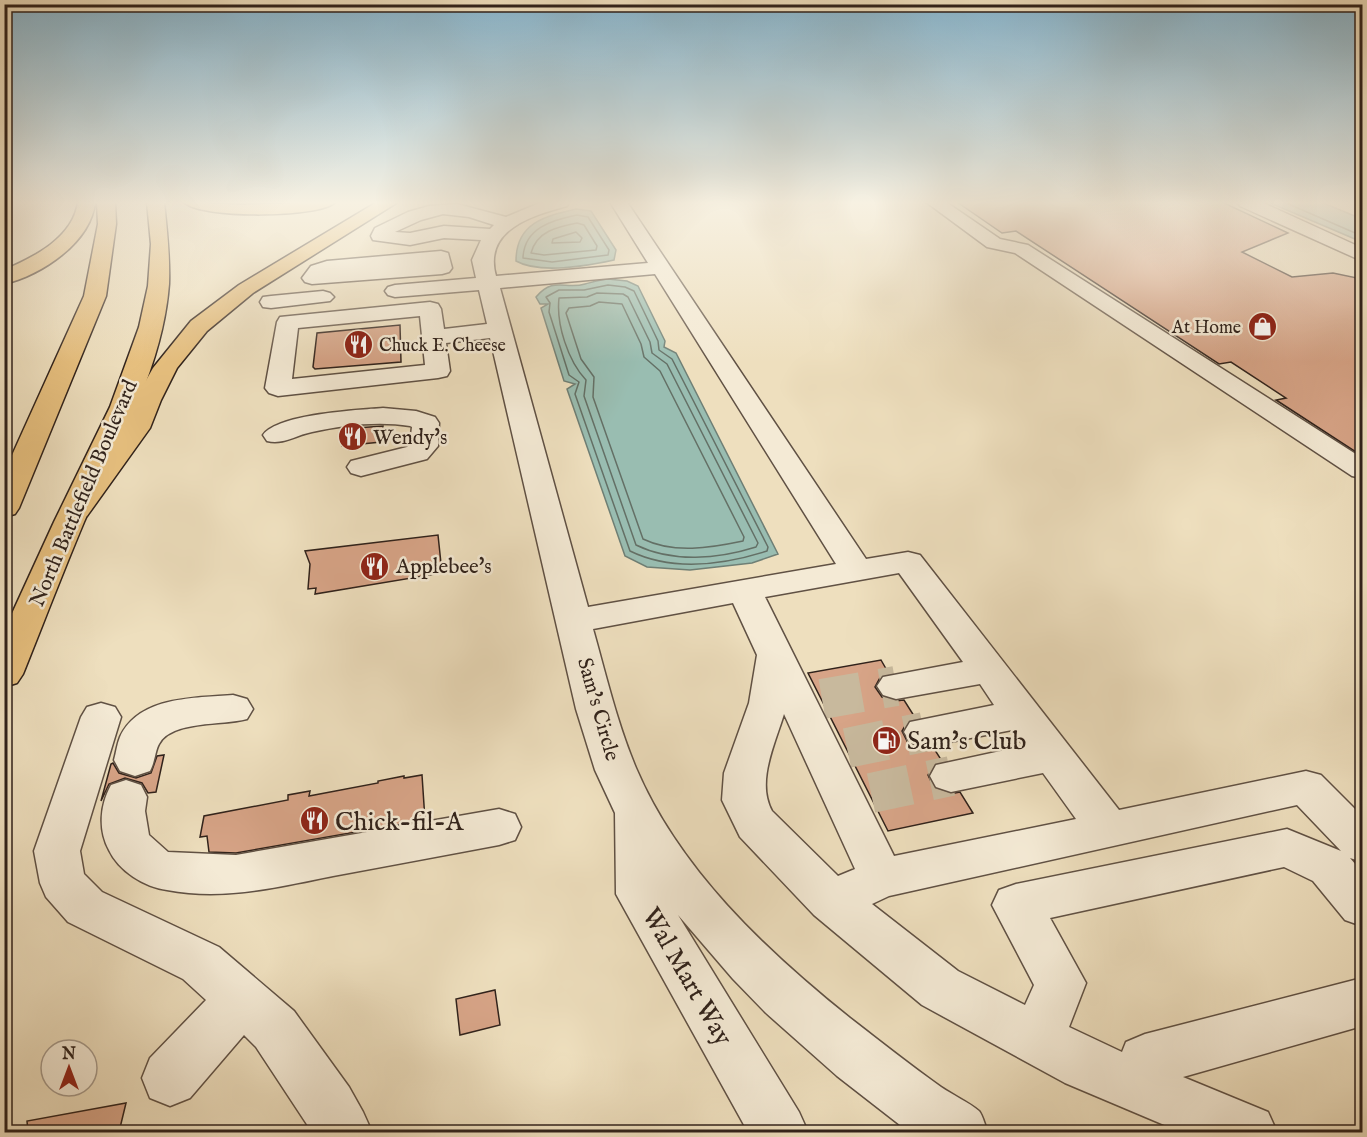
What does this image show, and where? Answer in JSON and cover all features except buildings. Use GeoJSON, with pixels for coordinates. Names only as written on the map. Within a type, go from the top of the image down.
{"type":"FeatureCollection","features":[{"type":"Feature","properties":{"kind":"main road"},"geometry":{"type":"LineString","coordinates":[[4,278],[46,255]]}},
{"type":"Feature","properties":{"kind":"main road"},"geometry":{"type":"LineString","coordinates":[[4,508],[95,296],[102,255]]}},
{"type":"Feature","properties":{"kind":"main road","name":"North Battlefield Boulevard"},"geometry":{"type":"LineString","coordinates":[[4,674],[122,412],[157,303],[159,255]]}},
{"type":"Feature","properties":{"kind":"main road"},"geometry":{"type":"LineString","coordinates":[[76,510],[137,428],[148,400],[165,368],[199,326],[253,284],[301,255]]}},
{"type":"Feature","properties":{"kind":"street","name":"Sam's Circle"},"geometry":{"type":"LineString","coordinates":[[483,255],[487,283],[599,719],[616,769],[635,808],[659,850],[712,923],[779,992],[950,1131]]}},
{"type":"Feature","properties":{"kind":"street"},"geometry":{"type":"LineString","coordinates":[[652,255],[857,570]]}},
{"type":"Feature","properties":{"kind":"street"},"geometry":{"type":"LineString","coordinates":[[1030,255],[1362,471]]}},
{"type":"Feature","properties":{"kind":"street"},"geometry":{"type":"LineString","coordinates":[[360,295],[312,278],[318,270],[327,267],[441,257],[442,268],[360,295],[288,322],[278,388],[438,371],[430,309],[360,295]]}},
{"type":"Feature","properties":{"kind":"street"},"geometry":{"type":"LineString","coordinates":[[271,302],[660,268]]}},
{"type":"Feature","properties":{"kind":"street"},"geometry":{"type":"LineString","coordinates":[[434,337],[499,330]]}},
{"type":"Feature","properties":{"kind":"street"},"geometry":{"type":"LineString","coordinates":[[277,435],[316,423],[394,415],[420,418],[426,423],[424,446],[417,453],[361,467]]}},
{"type":"Feature","properties":{"kind":"street"},"geometry":{"type":"LineString","coordinates":[[574,621],[908,562],[1109,830]]}},
{"type":"Feature","properties":{"kind":"street"},"geometry":{"type":"LineString","coordinates":[[744,590],[775,655],[810,701],[858,796],[882,878]]}},
{"type":"Feature","properties":{"kind":"street"},"geometry":{"type":"LineString","coordinates":[[775,655],[768,703],[745,772],[744,800],[756,824],[831,900],[940,988],[1084,1064],[1248,1132]]}},
{"type":"Feature","properties":{"kind":"street"},"geometry":{"type":"LineString","coordinates":[[896,686],[989,670]]}},
{"type":"Feature","properties":{"kind":"street"},"geometry":{"type":"LineString","coordinates":[[233,709],[174,714],[156,723],[139,739],[123,811],[128,844],[151,865],[166,871],[237,875],[499,827]]}},
{"type":"Feature","properties":{"kind":"street"},"geometry":{"type":"LineString","coordinates":[[924,732],[1021,714]]}},
{"type":"Feature","properties":{"kind":"street"},"geometry":{"type":"LineString","coordinates":[[101,717],[57,851],[63,883],[85,907],[201,963],[242,999],[275,1029],[329,1107],[343,1132]]}},
{"type":"Feature","properties":{"kind":"street"},"geometry":{"type":"LineString","coordinates":[[951,776],[1053,756]]}},
{"type":"Feature","properties":{"kind":"street"},"geometry":{"type":"LineString","coordinates":[[831,900],[882,878],[1306,788],[1362,844]]}},
{"type":"Feature","properties":{"kind":"street","name":"Wal Mart Way"},"geometry":{"type":"LineString","coordinates":[[635,808],[640,894],[779,1132]]}},
{"type":"Feature","properties":{"kind":"street"},"geometry":{"type":"LineString","coordinates":[[1038,1040],[1060,983],[1016,904],[1263,852],[1286,870],[1322,888],[1356,898]]}},
{"type":"Feature","properties":{"kind":"street"},"geometry":{"type":"LineString","coordinates":[[170,1078],[242,999]]}},
{"type":"Feature","properties":{"kind":"street"},"geometry":{"type":"LineString","coordinates":[[1138,1087],[1144,1061],[1362,1002]]}},
{"type":"Feature","properties":{"kind":"water"},"geometry":{"type":"Polygon","coordinates":[[[516,255],[615,255],[614,260],[550,268],[526,265],[516,261],[516,255]]]}},
{"type":"Feature","properties":{"kind":"water"},"geometry":{"type":"Polygon","coordinates":[[[608,279],[627,281],[638,286],[665,341],[664,347],[676,353],[778,554],[752,563],[690,570],[647,567],[625,556],[567,389],[575,384],[564,381],[541,308],[548,304],[540,304],[536,297],[554,285],[578,285],[608,279]]]}},
{"type":"Feature","properties":{"kind":"tunnel"},"geometry":{"type":"LineString","coordinates":[[822,699],[896,686]]}},
{"type":"Feature","properties":{"kind":"tunnel"},"geometry":{"type":"LineString","coordinates":[[847,748],[924,732]]}},
{"type":"Feature","properties":{"kind":"tunnel"},"geometry":{"type":"LineString","coordinates":[[871,793],[951,776]]}},
{"type":"Feature","properties":{"kind":"place","name":"At Home"},"geometry":{"type":"Point","coordinates":[1262,327]}},
{"type":"Feature","properties":{"kind":"place","name":"Chuck E. Cheese"},"geometry":{"type":"Point","coordinates":[358,345]}},
{"type":"Feature","properties":{"kind":"place","name":"Wendy's"},"geometry":{"type":"Point","coordinates":[352,437]}},
{"type":"Feature","properties":{"kind":"place","name":"Applebee's"},"geometry":{"type":"Point","coordinates":[375,566]}},
{"type":"Feature","properties":{"kind":"place","name":"Sam's Club"},"geometry":{"type":"Point","coordinates":[886,740]}},
{"type":"Feature","properties":{"kind":"place","name":"Chick-fil-A"},"geometry":{"type":"Point","coordinates":[314,821]}}]}
